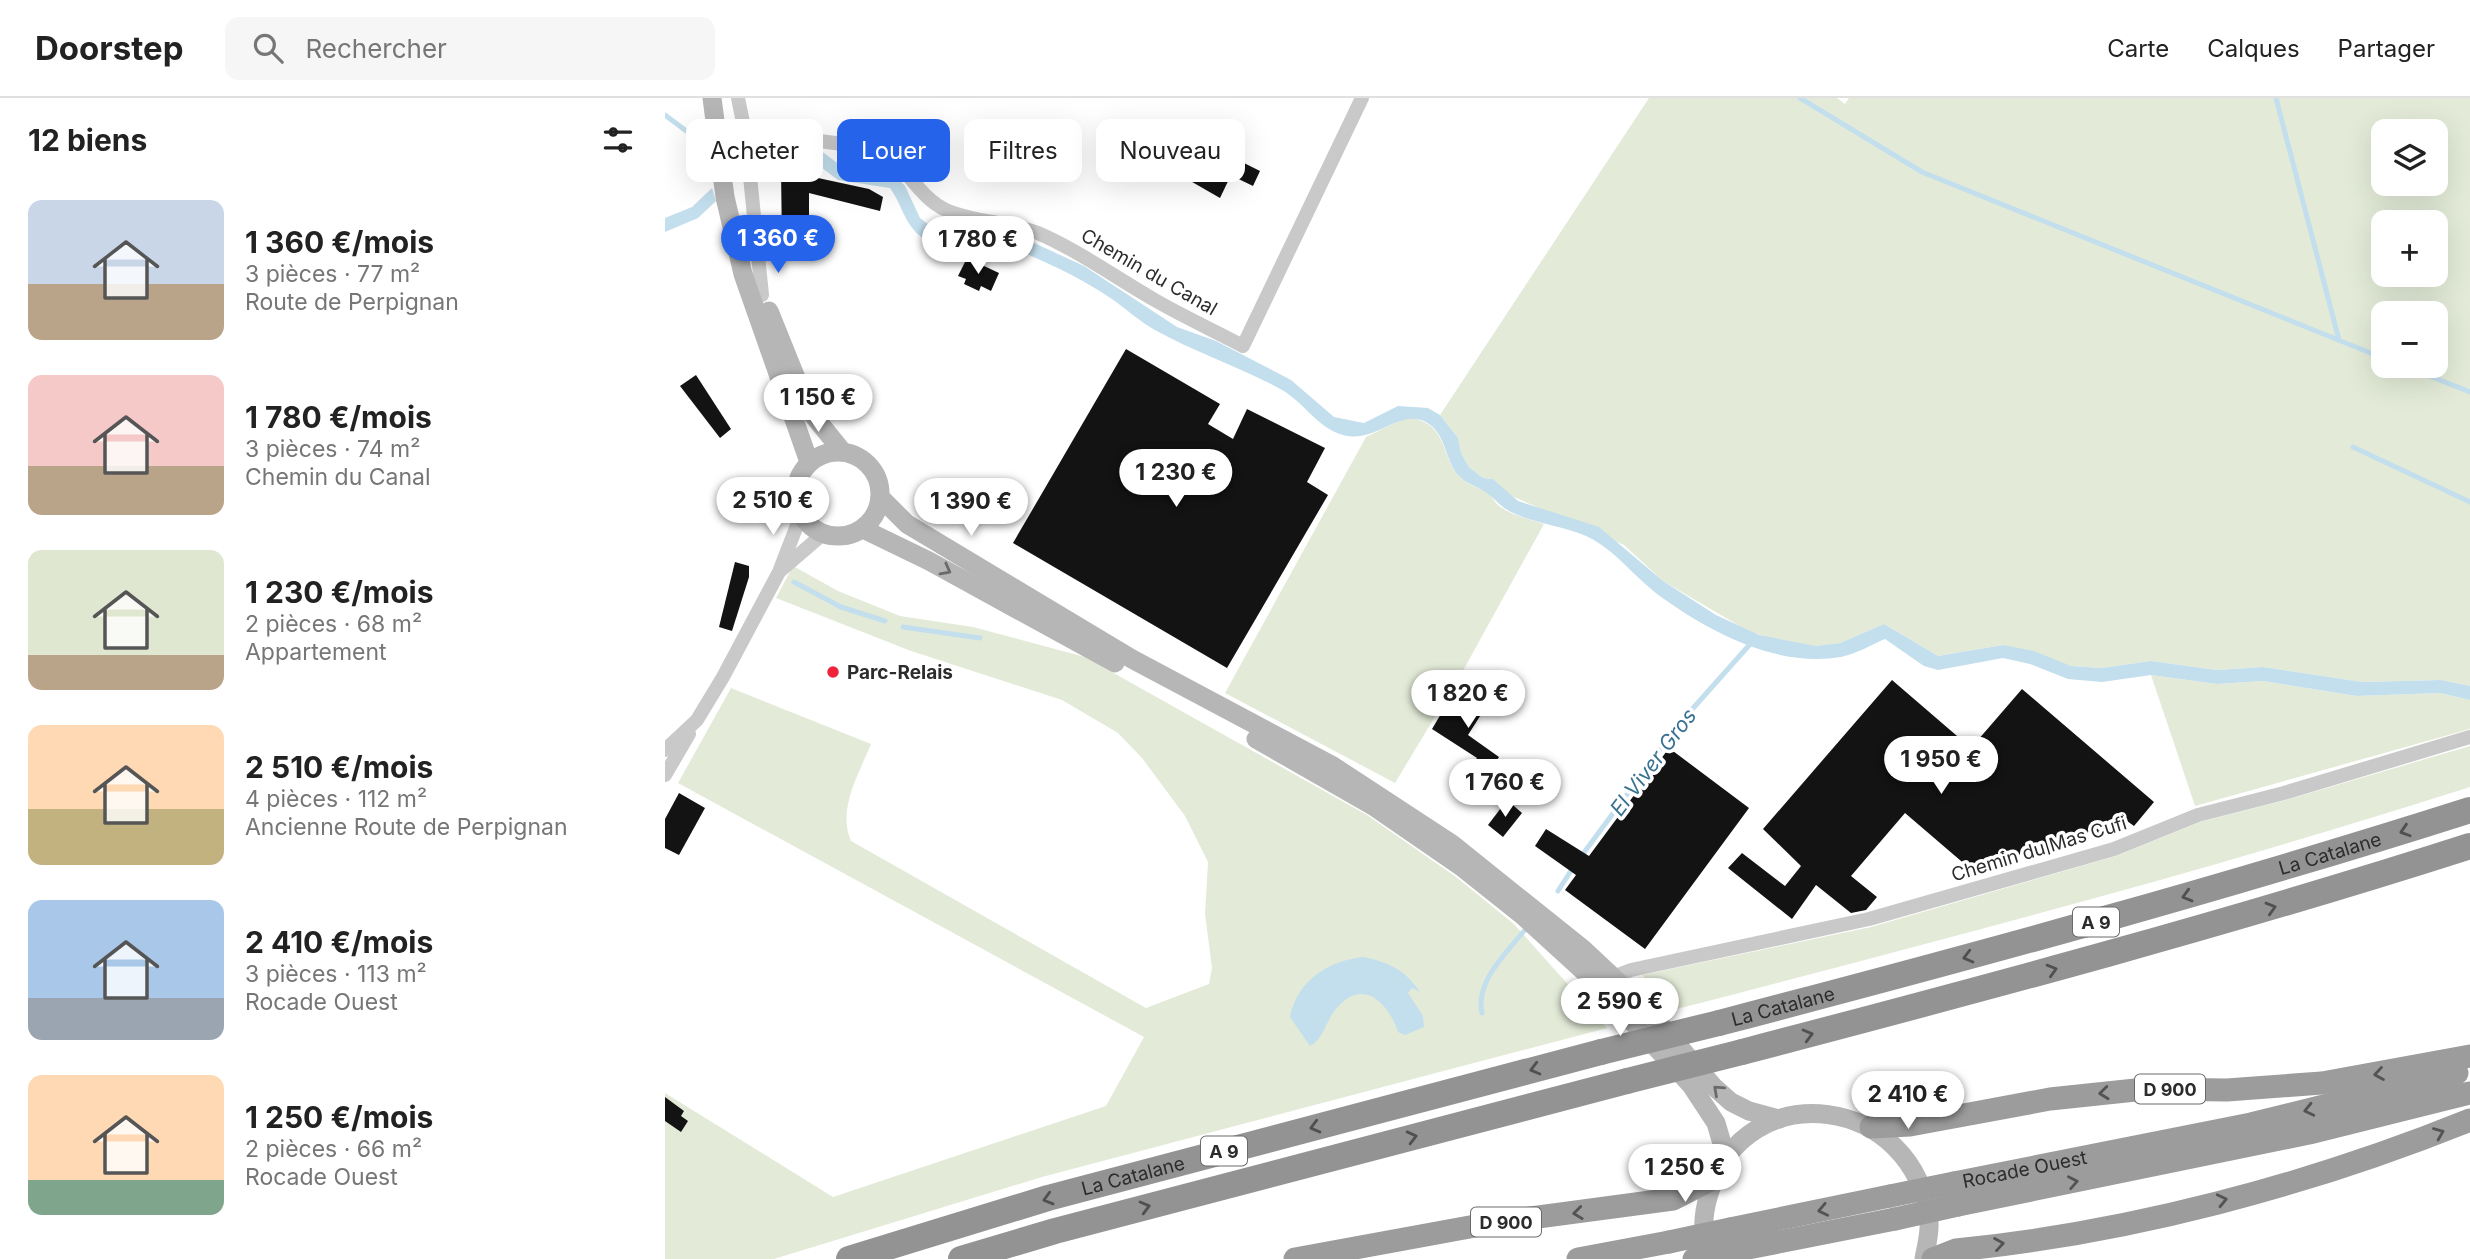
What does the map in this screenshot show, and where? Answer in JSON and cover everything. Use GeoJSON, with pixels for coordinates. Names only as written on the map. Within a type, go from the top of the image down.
{"type":"FeatureCollection","features":[{"type":"Feature","properties":{"kind":"highway","name":"La Catalane"},"geometry":{"type":"LineString","coordinates":[[849,1259],[1048,1198],[2025,942],[2318,859],[2470,810]]}},
{"type":"Feature","properties":{"kind":"highway","name":"La Catalane"},"geometry":{"type":"LineString","coordinates":[[961,1259],[1120,1214],[2030,976],[2326,892],[2470,845]]}},
{"type":"Feature","properties":{"kind":"highway","name":"D 900"},"geometry":{"type":"LineString","coordinates":[[1871,1127],[1910,1125],[2050,1099],[2144,1089],[2227,1090],[2322,1083],[2470,1056]]}},
{"type":"Feature","properties":{"kind":"highway","name":"Rocade Ouest"},"geometry":{"type":"LineString","coordinates":[[1578,1259],[1669,1242],[1734,1240],[1895,1219],[1956,1194],[2470,1070]]}},
{"type":"Feature","properties":{"kind":"highway","name":"Rocade Ouest"},"geometry":{"type":"LineString","coordinates":[[1694,1259],[1734,1240],[1890,1196],[1956,1194],[2309,1133],[2470,1093]]}},
{"type":"Feature","properties":{"kind":"highway"},"geometry":{"type":"LineString","coordinates":[[1933,1259],[1956,1250],[2108,1227],[2282,1186],[2411,1144],[2470,1120]]}},
{"type":"Feature","properties":{"kind":"highway","name":"D 900"},"geometry":{"type":"LineString","coordinates":[[1295,1259],[1486,1224],[1673,1199],[1714,1178]]}},
{"type":"Feature","properties":{"kind":"main road"},"geometry":{"type":"LineString","coordinates":[[712,98],[725,197],[743,274],[809,462]]}},
{"type":"Feature","properties":{"kind":"main road"},"geometry":{"type":"LineString","coordinates":[[724,98],[736,194],[762,295],[809,410],[842,451]]}},
{"type":"Feature","properties":{"kind":"main road"},"geometry":{"type":"LineString","coordinates":[[842,451],[870,466],[877,476],[880,497],[878,509],[863,528],[844,536],[823,534],[810,526],[801,515],[796,501],[796,487],[800,473],[809,462],[819,455],[842,451]]}},
{"type":"Feature","properties":{"kind":"main road"},"geometry":{"type":"LineString","coordinates":[[880,497],[907,524],[1132,659],[1373,790],[1502,882],[1613,977],[1731,1102],[1749,1111],[1779,1119]]}},
{"type":"Feature","properties":{"kind":"main road"},"geometry":{"type":"LineString","coordinates":[[863,528],[993,595],[1373,806],[1463,868],[1522,915],[1591,978],[1667,1058],[1691,1085],[1716,1123],[1726,1157]]}},
{"type":"Feature","properties":{"kind":"main road"},"geometry":{"type":"LineString","coordinates":[[1710,1259],[1705,1240],[1705,1208],[1714,1178],[1726,1157],[1750,1134],[1779,1119],[1807,1113],[1835,1114],[1871,1127],[1901,1152],[1922,1185],[1929,1224],[1924,1259]]}},
{"type":"Feature","properties":{"kind":"street"},"geometry":{"type":"LineString","coordinates":[[738,98],[742,119]]}},
{"type":"Feature","properties":{"kind":"street","name":"Chemin du Canal"},"geometry":{"type":"LineString","coordinates":[[823,143],[856,147],[890,158],[929,200],[944,209],[963,216],[1010,223],[1061,244],[1157,301],[1243,346],[1362,98]]}},
{"type":"Feature","properties":{"kind":"street"},"geometry":{"type":"LineString","coordinates":[[751,182],[762,295]]}},
{"type":"Feature","properties":{"kind":"street"},"geometry":{"type":"LineString","coordinates":[[665,775],[779,572],[801,515]]}},
{"type":"Feature","properties":{"kind":"street"},"geometry":{"type":"LineString","coordinates":[[779,572],[823,534]]}},
{"type":"Feature","properties":{"kind":"street"},"geometry":{"type":"LineString","coordinates":[[665,750],[697,720]]}},
{"type":"Feature","properties":{"kind":"street","name":"Chemin du Mas Cufi"},"geometry":{"type":"LineString","coordinates":[[1613,977],[1658,964],[1869,919],[2114,849],[2198,815],[2284,793],[2470,737]]}},
{"type":"Feature","properties":{"kind":"green space"},"geometry":{"type":"Polygon","coordinates":[[[1649,98],[1837,98],[1845,104],[1849,98],[2470,98],[2470,686],[2441,680],[2361,682],[2263,667],[2217,670],[2151,661],[2101,668],[2071,666],[2003,645],[1938,656],[1884,624],[1840,643],[1816,646],[1779,641],[1748,631],[1663,581],[1624,545],[1507,494],[1493,479],[1483,478],[1469,467],[1461,453],[1458,438],[1440,415],[1649,98]]]}},
{"type":"Feature","properties":{"kind":"green space"},"geometry":{"type":"Polygon","coordinates":[[[1413,418],[1432,427],[1438,434],[1453,468],[1462,479],[1487,492],[1498,505],[1508,511],[1544,524],[1465,667],[1395,783],[1225,693],[1366,437],[1403,419],[1413,418]]]}},
{"type":"Feature","properties":{"kind":"green space"},"geometry":{"type":"Polygon","coordinates":[[[793,566],[838,591],[900,616],[973,627],[1085,657],[1367,815],[1456,877],[1514,924],[1607,1028],[1042,1177],[774,1259],[665,1259],[665,1093],[833,1197],[1106,1106],[1144,1037],[678,783],[731,688],[871,744],[848,804],[847,829],[851,841],[1146,1008],[1209,984],[1212,968],[1205,914],[1208,862],[1185,816],[1142,758],[1118,733],[1062,700],[911,651],[776,598],[793,566]]]}},
{"type":"Feature","properties":{"kind":"green space"},"geometry":{"type":"Polygon","coordinates":[[[2151,675],[2217,684],[2263,681],[2357,696],[2440,693],[2470,700],[2470,729],[2195,806],[2151,675]]]}},
{"type":"Feature","properties":{"kind":"green space"},"geometry":{"type":"Polygon","coordinates":[[[2470,746],[2470,787],[2272,848],[2073,904],[1673,1010],[1642,975],[1871,927],[2116,856],[2200,822],[2286,800],[2470,746]]]}},
{"type":"Feature","properties":{"kind":"water"},"geometry":{"type":"Polygon","coordinates":[[[823,152],[837,163],[837,179],[823,169],[823,152]]]}},
{"type":"Feature","properties":{"kind":"water"},"geometry":{"type":"Polygon","coordinates":[[[851,182],[901,182],[920,218],[933,228],[940,231],[1001,230],[1084,266],[1177,327],[1216,341],[1291,380],[1334,417],[1364,423],[1398,406],[1428,408],[1440,415],[1458,438],[1461,453],[1469,467],[1483,478],[1493,479],[1518,501],[1599,527],[1663,581],[1716,615],[1759,635],[1816,646],[1840,643],[1884,624],[1938,656],[2003,645],[2034,651],[2071,666],[2101,668],[2151,661],[2217,670],[2263,667],[2362,682],[2441,680],[2470,686],[2470,700],[2440,693],[2357,696],[2263,681],[2217,684],[2151,675],[2102,682],[2068,679],[2030,664],[2003,658],[1938,670],[1924,666],[1885,639],[1841,657],[1816,659],[1767,652],[1720,633],[1677,608],[1657,594],[1611,552],[1585,535],[1521,516],[1504,508],[1459,476],[1438,433],[1426,422],[1406,419],[1366,435],[1343,435],[1334,432],[1282,390],[1155,330],[1101,292],[1054,266],[1006,246],[944,244],[926,240],[913,229],[890,188],[851,182]]]}},
{"type":"Feature","properties":{"kind":"water"},"geometry":{"type":"Polygon","coordinates":[[[712,188],[716,201],[698,218],[665,232],[665,218],[692,207],[712,188]]]}},
{"type":"Feature","properties":{"kind":"water"},"geometry":{"type":"Polygon","coordinates":[[[1364,957],[1396,968],[1409,978],[1420,992],[1412,988],[1408,993],[1423,1016],[1424,1027],[1405,1035],[1398,1032],[1394,1021],[1381,1003],[1364,994],[1355,995],[1335,1010],[1318,1039],[1310,1046],[1290,1017],[1300,992],[1317,974],[1327,968],[1339,962],[1364,957]]]}},
{"type":"Feature","properties":{"kind":"building"},"geometry":{"type":"Polygon","coordinates":[[[1245,164],[1260,171],[1253,186],[1245,182],[1245,164]]]}},
{"type":"Feature","properties":{"kind":"building"},"geometry":{"type":"Polygon","coordinates":[[[823,179],[869,189],[883,197],[880,211],[809,193],[809,226],[795,226],[796,237],[782,243],[781,182],[823,182],[823,179]]]}},
{"type":"Feature","properties":{"kind":"building"},"geometry":{"type":"Polygon","coordinates":[[[1192,182],[1228,182],[1220,198],[1192,182]]]}},
{"type":"Feature","properties":{"kind":"building"},"geometry":{"type":"Polygon","coordinates":[[[967,258],[999,273],[991,291],[981,286],[979,291],[964,284],[966,279],[958,276],[967,258]]]}},
{"type":"Feature","properties":{"kind":"building"},"geometry":{"type":"Polygon","coordinates":[[[1126,349],[1220,404],[1208,424],[1233,439],[1247,409],[1325,448],[1307,482],[1328,495],[1227,668],[1013,543],[1126,349]]]}},
{"type":"Feature","properties":{"kind":"building"},"geometry":{"type":"Polygon","coordinates":[[[696,375],[731,429],[720,438],[680,386],[696,375]]]}},
{"type":"Feature","properties":{"kind":"building"},"geometry":{"type":"Polygon","coordinates":[[[735,562],[749,566],[749,577],[732,631],[719,627],[735,562]]]}},
{"type":"Feature","properties":{"kind":"building"},"geometry":{"type":"Polygon","coordinates":[[[1466,672],[1496,691],[1468,735],[1499,757],[1472,800],[1456,790],[1477,758],[1432,729],[1466,672]]]}},
{"type":"Feature","properties":{"kind":"building"},"geometry":{"type":"Polygon","coordinates":[[[1892,680],[1971,748],[2022,689],[2154,802],[2134,826],[2127,821],[2117,833],[2112,828],[2102,840],[2090,830],[2080,842],[2074,837],[2064,849],[2059,844],[2049,855],[2038,845],[2027,858],[2021,853],[2012,864],[2000,855],[1991,867],[1984,861],[1975,873],[1905,813],[1851,876],[1877,897],[1866,910],[1851,913],[1816,885],[1792,919],[1728,868],[1742,853],[1785,886],[1801,866],[1763,829],[1892,680]]]}},
{"type":"Feature","properties":{"kind":"building"},"geometry":{"type":"Polygon","coordinates":[[[1669,748],[1749,808],[1645,949],[1565,890],[1576,875],[1535,846],[1546,829],[1589,856],[1669,748]]]}},
{"type":"Feature","properties":{"kind":"building"},"geometry":{"type":"Polygon","coordinates":[[[679,793],[705,808],[679,855],[665,848],[665,819],[679,793]]]}},
{"type":"Feature","properties":{"kind":"building"},"geometry":{"type":"Polygon","coordinates":[[[1507,800],[1522,813],[1503,837],[1488,825],[1507,800]]]}},
{"type":"Feature","properties":{"kind":"building"},"geometry":{"type":"Polygon","coordinates":[[[665,1097],[684,1111],[681,1116],[688,1121],[681,1132],[665,1121],[665,1097]]]}},
{"type":"Feature","properties":{"kind":"waterway"},"geometry":{"type":"LineString","coordinates":[[1800,98],[1922,172],[2371,353]]}},
{"type":"Feature","properties":{"kind":"waterway"},"geometry":{"type":"LineString","coordinates":[[2276,98],[2339,340]]}},
{"type":"Feature","properties":{"kind":"waterway"},"geometry":{"type":"LineString","coordinates":[[665,115],[686,131]]}},
{"type":"Feature","properties":{"kind":"waterway"},"geometry":{"type":"LineString","coordinates":[[2434,378],[2470,392]]}},
{"type":"Feature","properties":{"kind":"waterway"},"geometry":{"type":"LineString","coordinates":[[2353,447],[2470,502]]}},
{"type":"Feature","properties":{"kind":"waterway"},"geometry":{"type":"LineString","coordinates":[[794,582],[841,607],[885,621]]}},
{"type":"Feature","properties":{"kind":"waterway"},"geometry":{"type":"LineString","coordinates":[[903,627],[980,638]]}},
{"type":"Feature","properties":{"kind":"waterway","name":"El Viver Gros"},"geometry":{"type":"LineString","coordinates":[[1580,858],[1679,724],[1752,642]]}},
{"type":"Feature","properties":{"kind":"waterway","name":"El Viver Gros"},"geometry":{"type":"LineString","coordinates":[[1558,891],[1574,866]]}},
{"type":"Feature","properties":{"kind":"waterway","name":"El Viver Gros"},"geometry":{"type":"LineString","coordinates":[[1482,1013],[1481,1001],[1487,979],[1524,931]]}},
{"type":"Feature","properties":{"kind":"place","name":"Parc-Relais"},"geometry":{"type":"Point","coordinates":[833,672]}}]}
